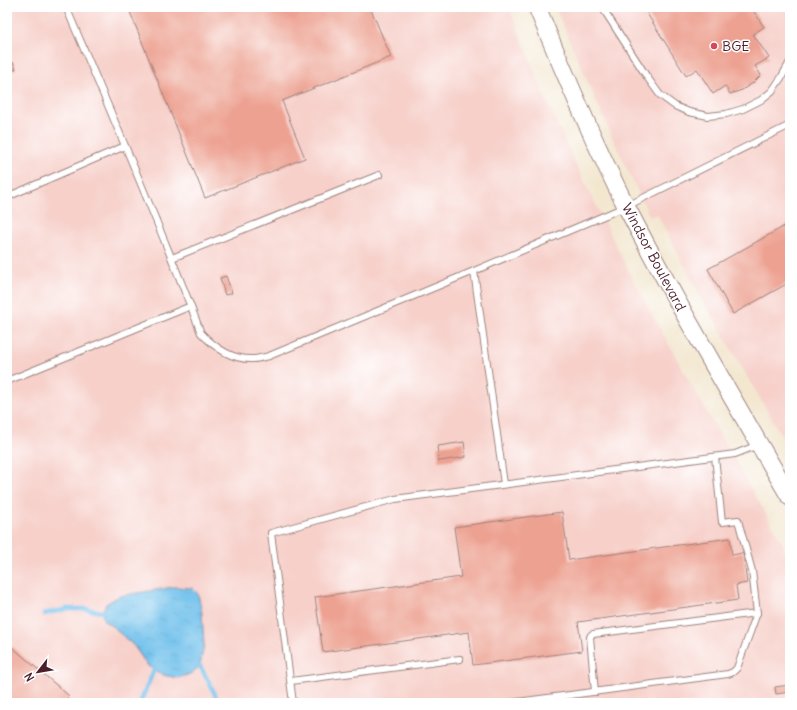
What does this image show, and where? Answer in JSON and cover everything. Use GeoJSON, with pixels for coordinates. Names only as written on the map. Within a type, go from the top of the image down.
{"type":"FeatureCollection","features":[{"type":"Feature","properties":{"kind":"main road","name":"Windsor Boulevard"},"geometry":{"type":"LineString","coordinates":[[539,7],[570,87],[627,206],[702,346],[790,497]]}},
{"type":"Feature","properties":{"kind":"lane"},"geometry":{"type":"LineString","coordinates":[[66,7],[172,258],[201,333],[210,343],[221,351],[236,358],[253,359],[269,356],[474,271],[627,206],[790,125]]}},
{"type":"Feature","properties":{"kind":"lane"},"geometry":{"type":"LineString","coordinates":[[602,7],[647,78],[660,95],[675,106],[689,112],[708,116],[726,114],[743,109],[761,100],[772,91],[790,62]]}},
{"type":"Feature","properties":{"kind":"lane"},"geometry":{"type":"LineString","coordinates":[[7,197],[125,146]]}},
{"type":"Feature","properties":{"kind":"lane"},"geometry":{"type":"LineString","coordinates":[[172,258],[379,175]]}},
{"type":"Feature","properties":{"kind":"lane"},"geometry":{"type":"LineString","coordinates":[[474,271],[504,484]]}},
{"type":"Feature","properties":{"kind":"lane"},"geometry":{"type":"LineString","coordinates":[[7,381],[191,306]]}},
{"type":"Feature","properties":{"kind":"lane"},"geometry":{"type":"LineString","coordinates":[[293,703],[271,533],[395,499],[715,457],[735,454],[759,445]]}},
{"type":"Feature","properties":{"kind":"lane"},"geometry":{"type":"LineString","coordinates":[[510,703],[728,674],[737,668],[758,613],[752,571],[738,520],[722,522],[715,457]]}},
{"type":"Feature","properties":{"kind":"lane"},"geometry":{"type":"LineString","coordinates":[[595,692],[590,637],[593,634],[758,613]]}},
{"type":"Feature","properties":{"kind":"lane"},"geometry":{"type":"LineString","coordinates":[[290,681],[460,659]]}},
{"type":"Feature","properties":{"kind":"shaded area"},"geometry":{"type":"Polygon","coordinates":[[[7,7],[509,7],[546,100],[577,167],[630,274],[685,374],[790,556],[790,703],[7,703],[7,7]]]}},
{"type":"Feature","properties":{"kind":"shaded area"},"geometry":{"type":"Polygon","coordinates":[[[555,7],[790,7],[790,450],[701,297],[657,214],[650,217],[613,139],[555,7]]]}},
{"type":"Feature","properties":{"kind":"water"},"geometry":{"type":"Polygon","coordinates":[[[174,587],[192,588],[198,594],[202,613],[204,645],[200,666],[190,674],[178,678],[163,675],[148,666],[134,646],[112,626],[104,621],[102,612],[106,604],[119,596],[174,587]]]}},
{"type":"Feature","properties":{"kind":"building"},"geometry":{"type":"Polygon","coordinates":[[[128,7],[370,7],[391,57],[282,101],[305,158],[205,198],[128,7]]]}},
{"type":"Feature","properties":{"kind":"building","name":"BGE"},"geometry":{"type":"Polygon","coordinates":[[[643,7],[751,7],[764,27],[753,34],[769,58],[755,66],[761,75],[753,83],[742,90],[730,94],[725,86],[713,94],[697,69],[686,76],[643,7]]]}},
{"type":"Feature","properties":{"kind":"building"},"geometry":{"type":"Polygon","coordinates":[[[13,62],[16,69],[8,72],[7,65],[13,62]]]}},
{"type":"Feature","properties":{"kind":"building"},"geometry":{"type":"Polygon","coordinates":[[[790,223],[790,282],[733,314],[708,269],[790,223]]]}},
{"type":"Feature","properties":{"kind":"building"},"geometry":{"type":"Polygon","coordinates":[[[226,276],[232,293],[225,295],[220,278],[226,276]]]}},
{"type":"Feature","properties":{"kind":"building"},"geometry":{"type":"Polygon","coordinates":[[[464,442],[466,457],[438,461],[438,446],[464,442]]]}},
{"type":"Feature","properties":{"kind":"building"},"geometry":{"type":"Polygon","coordinates":[[[562,512],[569,560],[730,538],[732,555],[743,553],[747,583],[736,585],[738,600],[578,622],[582,651],[473,665],[469,632],[323,652],[315,597],[461,577],[454,527],[562,512]]]}},
{"type":"Feature","properties":{"kind":"building"},"geometry":{"type":"Polygon","coordinates":[[[12,647],[69,696],[65,700],[69,703],[7,703],[7,653],[12,647]]]}},
{"type":"Feature","properties":{"kind":"building"},"geometry":{"type":"Polygon","coordinates":[[[790,685],[790,692],[776,694],[775,687],[790,685]]]}},
{"type":"Feature","properties":{"kind":"waterway"},"geometry":{"type":"LineString","coordinates":[[44,614],[67,609],[86,609],[102,612]]}},
{"type":"Feature","properties":{"kind":"waterway"},"geometry":{"type":"LineString","coordinates":[[200,666],[219,703]]}},
{"type":"Feature","properties":{"kind":"waterway"},"geometry":{"type":"LineString","coordinates":[[140,703],[154,670]]}},
{"type":"Feature","properties":{"kind":"place","name":"BGE"},"geometry":{"type":"Point","coordinates":[714,46]}}]}
